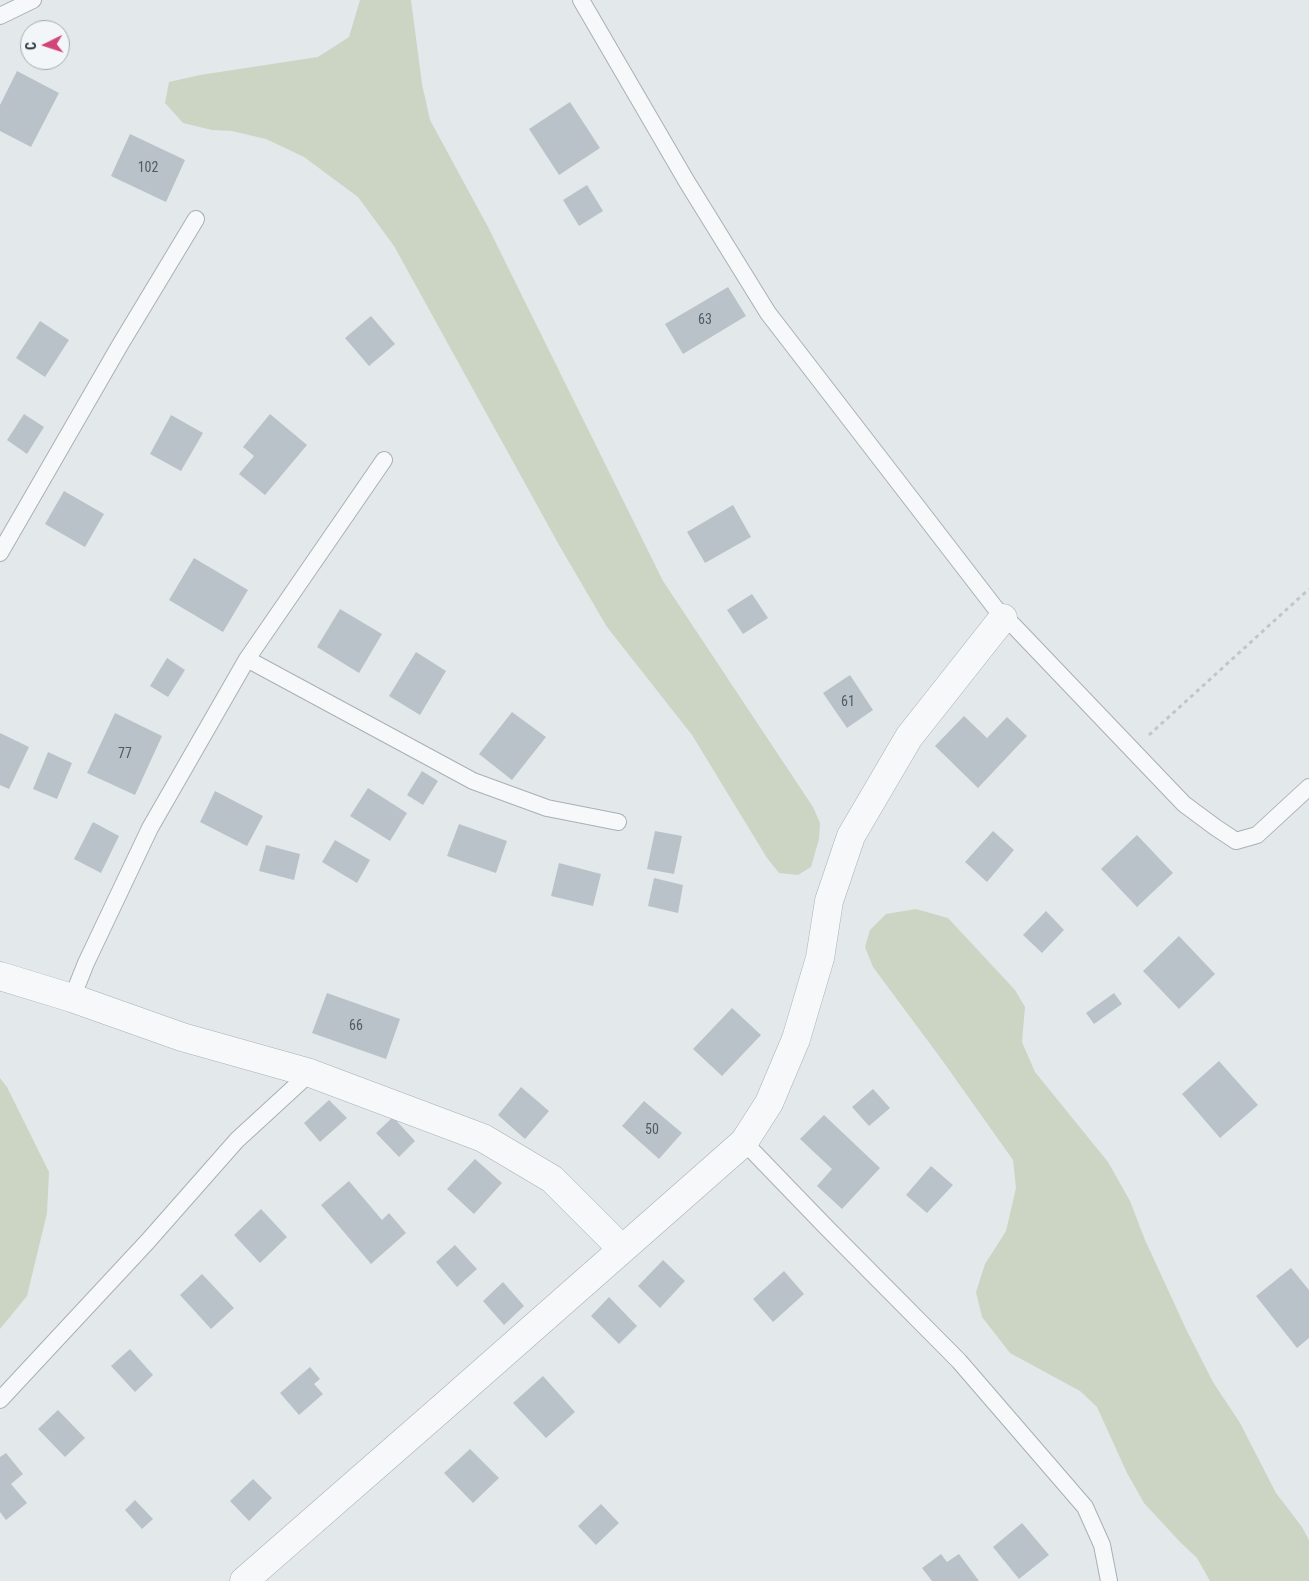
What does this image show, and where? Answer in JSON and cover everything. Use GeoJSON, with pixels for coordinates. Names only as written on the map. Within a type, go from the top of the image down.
{"type":"FeatureCollection","features":[{"type":"Feature","properties":{"kind":"street"},"geometry":{"type":"LineString","coordinates":[[244,1581],[744,1142],[769,1103],[796,1039],[820,958],[829,901],[851,836],[909,737],[1003,618]]}},
{"type":"Feature","properties":{"kind":"street"},"geometry":{"type":"LineString","coordinates":[[0,976],[72,998],[182,1037],[310,1073],[483,1138],[552,1179],[622,1249]]}},
{"type":"Feature","properties":{"kind":"lane"},"geometry":{"type":"LineString","coordinates":[[0,16],[33,0]]}},
{"type":"Feature","properties":{"kind":"lane"},"geometry":{"type":"LineString","coordinates":[[581,0],[687,182],[768,313],[1003,618],[1013,625],[1184,804],[1236,840],[1257,834],[1309,787]]}},
{"type":"Feature","properties":{"kind":"lane"},"geometry":{"type":"LineString","coordinates":[[0,553],[120,345],[196,219]]}},
{"type":"Feature","properties":{"kind":"lane"},"geometry":{"type":"LineString","coordinates":[[72,998],[86,963],[150,828],[247,659],[384,460]]}},
{"type":"Feature","properties":{"kind":"lane"},"geometry":{"type":"LineString","coordinates":[[247,659],[473,781],[547,808],[618,822]]}},
{"type":"Feature","properties":{"kind":"lane"},"geometry":{"type":"LineString","coordinates":[[0,1400],[148,1242],[237,1140],[310,1073]]}},
{"type":"Feature","properties":{"kind":"lane"},"geometry":{"type":"LineString","coordinates":[[744,1142],[959,1361],[1085,1507],[1102,1546],[1109,1581]]}},
{"type":"Feature","properties":{"kind":"path"},"geometry":{"type":"LineString","coordinates":[[1132,751],[1309,589]]}},
{"type":"Feature","properties":{"kind":"green space"},"geometry":{"type":"Polygon","coordinates":[[[360,0],[411,0],[422,84],[430,120],[488,227],[663,581],[813,807],[820,823],[819,839],[811,867],[798,875],[779,873],[767,858],[692,735],[607,627],[559,545],[394,246],[358,197],[304,157],[266,139],[183,123],[165,103],[169,82],[200,75],[318,57],[349,37],[360,0]]]}},
{"type":"Feature","properties":{"kind":"green space"},"geometry":{"type":"Polygon","coordinates":[[[916,909],[948,918],[1015,990],[1025,1007],[1022,1042],[1035,1072],[1108,1162],[1130,1201],[1145,1240],[1213,1382],[1240,1423],[1276,1493],[1302,1527],[1309,1540],[1309,1581],[1210,1581],[1197,1558],[1144,1503],[1127,1473],[1097,1407],[1080,1391],[1010,1353],[982,1317],[976,1292],[985,1264],[1006,1231],[1016,1188],[1013,1160],[873,967],[865,947],[870,930],[886,914],[916,909]]]}},
{"type":"Feature","properties":{"kind":"green space"},"geometry":{"type":"Polygon","coordinates":[[[0,1078],[7,1087],[49,1172],[47,1213],[27,1296],[0,1329],[0,1078]]]}},
{"type":"Feature","properties":{"kind":"building"},"geometry":{"type":"Polygon","coordinates":[[[17,71],[59,93],[31,147],[0,131],[0,105],[17,71]]]}},
{"type":"Feature","properties":{"kind":"building"},"geometry":{"type":"Polygon","coordinates":[[[570,102],[600,148],[559,175],[529,129],[570,102]]]}},
{"type":"Feature","properties":{"kind":"building"},"geometry":{"type":"Polygon","coordinates":[[[130,134],[185,160],[166,202],[111,176],[130,134]]]}},
{"type":"Feature","properties":{"kind":"building"},"geometry":{"type":"Polygon","coordinates":[[[587,185],[603,211],[579,226],[563,200],[587,185]]]}},
{"type":"Feature","properties":{"kind":"building"},"geometry":{"type":"Polygon","coordinates":[[[728,287],[746,316],[683,354],[665,324],[728,287]]]}},
{"type":"Feature","properties":{"kind":"building"},"geometry":{"type":"Polygon","coordinates":[[[371,316],[395,344],[369,366],[345,338],[371,316]]]}},
{"type":"Feature","properties":{"kind":"building"},"geometry":{"type":"Polygon","coordinates":[[[40,321],[69,340],[45,377],[16,358],[40,321]]]}},
{"type":"Feature","properties":{"kind":"building"},"geometry":{"type":"Polygon","coordinates":[[[24,414],[44,427],[27,454],[7,440],[24,414]]]}},
{"type":"Feature","properties":{"kind":"building"},"geometry":{"type":"Polygon","coordinates":[[[270,414],[307,445],[265,495],[239,474],[254,456],[243,447],[270,414]]]}},
{"type":"Feature","properties":{"kind":"building"},"geometry":{"type":"Polygon","coordinates":[[[171,415],[203,433],[181,471],[150,454],[171,415]]]}},
{"type":"Feature","properties":{"kind":"building"},"geometry":{"type":"Polygon","coordinates":[[[64,491],[104,514],[85,547],[45,524],[64,491]]]}},
{"type":"Feature","properties":{"kind":"building"},"geometry":{"type":"Polygon","coordinates":[[[733,505],[751,537],[705,563],[687,532],[733,505]]]}},
{"type":"Feature","properties":{"kind":"building"},"geometry":{"type":"Polygon","coordinates":[[[194,558],[248,590],[223,632],[169,600],[194,558]]]}},
{"type":"Feature","properties":{"kind":"building"},"geometry":{"type":"Polygon","coordinates":[[[752,594],[768,618],[743,634],[727,610],[752,594]]]}},
{"type":"Feature","properties":{"kind":"building"},"geometry":{"type":"Polygon","coordinates":[[[340,609],[382,634],[359,673],[317,647],[340,609]]]}},
{"type":"Feature","properties":{"kind":"building"},"geometry":{"type":"Polygon","coordinates":[[[416,652],[446,671],[420,715],[389,696],[416,652]]]}},
{"type":"Feature","properties":{"kind":"building"},"geometry":{"type":"Polygon","coordinates":[[[167,658],[185,670],[168,697],[150,686],[167,658]]]}},
{"type":"Feature","properties":{"kind":"building"},"geometry":{"type":"Polygon","coordinates":[[[850,675],[873,710],[847,728],[823,693],[850,675]]]}},
{"type":"Feature","properties":{"kind":"building"},"geometry":{"type":"Polygon","coordinates":[[[512,712],[546,737],[512,780],[479,754],[512,712]]]}},
{"type":"Feature","properties":{"kind":"building"},"geometry":{"type":"Polygon","coordinates":[[[115,713],[162,736],[135,795],[87,773],[115,713]]]}},
{"type":"Feature","properties":{"kind":"building"},"geometry":{"type":"Polygon","coordinates":[[[964,716],[987,738],[1007,717],[1027,736],[978,788],[935,746],[964,716]]]}},
{"type":"Feature","properties":{"kind":"building"},"geometry":{"type":"Polygon","coordinates":[[[0,733],[29,747],[9,789],[0,785],[0,733]]]}},
{"type":"Feature","properties":{"kind":"building"},"geometry":{"type":"Polygon","coordinates":[[[48,752],[72,763],[57,799],[33,789],[48,752]]]}},
{"type":"Feature","properties":{"kind":"building"},"geometry":{"type":"Polygon","coordinates":[[[422,771],[438,781],[423,805],[407,795],[422,771]]]}},
{"type":"Feature","properties":{"kind":"building"},"geometry":{"type":"Polygon","coordinates":[[[368,788],[407,813],[390,841],[350,816],[368,788]]]}},
{"type":"Feature","properties":{"kind":"building"},"geometry":{"type":"Polygon","coordinates":[[[215,791],[263,816],[247,846],[200,822],[215,791]]]}},
{"type":"Feature","properties":{"kind":"building"},"geometry":{"type":"Polygon","coordinates":[[[93,822],[119,836],[101,873],[74,859],[93,822]]]}},
{"type":"Feature","properties":{"kind":"building"},"geometry":{"type":"Polygon","coordinates":[[[459,824],[507,841],[496,873],[447,856],[459,824]]]}},
{"type":"Feature","properties":{"kind":"building"},"geometry":{"type":"Polygon","coordinates":[[[655,831],[682,836],[674,874],[647,869],[655,831]]]}},
{"type":"Feature","properties":{"kind":"building"},"geometry":{"type":"Polygon","coordinates":[[[993,831],[1014,850],[987,882],[965,862],[993,831]]]}},
{"type":"Feature","properties":{"kind":"building"},"geometry":{"type":"Polygon","coordinates":[[[1137,835],[1173,873],[1137,907],[1101,869],[1137,835]]]}},
{"type":"Feature","properties":{"kind":"building"},"geometry":{"type":"Polygon","coordinates":[[[335,840],[370,860],[357,883],[322,862],[335,840]]]}},
{"type":"Feature","properties":{"kind":"building"},"geometry":{"type":"Polygon","coordinates":[[[266,845],[300,854],[294,880],[259,871],[266,845]]]}},
{"type":"Feature","properties":{"kind":"building"},"geometry":{"type":"Polygon","coordinates":[[[559,863],[601,874],[593,906],[551,896],[559,863]]]}},
{"type":"Feature","properties":{"kind":"building"},"geometry":{"type":"Polygon","coordinates":[[[654,878],[683,885],[678,913],[648,906],[654,878]]]}},
{"type":"Feature","properties":{"kind":"building"},"geometry":{"type":"Polygon","coordinates":[[[1046,911],[1064,930],[1042,953],[1023,935],[1046,911]]]}},
{"type":"Feature","properties":{"kind":"building"},"geometry":{"type":"Polygon","coordinates":[[[1179,936],[1215,974],[1179,1009],[1143,971],[1179,936]]]}},
{"type":"Feature","properties":{"kind":"building"},"geometry":{"type":"Polygon","coordinates":[[[327,993],[400,1019],[386,1059],[312,1033],[327,993]]]}},
{"type":"Feature","properties":{"kind":"building"},"geometry":{"type":"Polygon","coordinates":[[[1114,993],[1122,1004],[1094,1024],[1086,1013],[1114,993]]]}},
{"type":"Feature","properties":{"kind":"building"},"geometry":{"type":"Polygon","coordinates":[[[732,1008],[761,1035],[722,1076],[693,1049],[732,1008]]]}},
{"type":"Feature","properties":{"kind":"building"},"geometry":{"type":"Polygon","coordinates":[[[1219,1061],[1258,1105],[1220,1138],[1182,1094],[1219,1061]]]}},
{"type":"Feature","properties":{"kind":"building"},"geometry":{"type":"Polygon","coordinates":[[[521,1087],[549,1111],[525,1139],[498,1115],[521,1087]]]}},
{"type":"Feature","properties":{"kind":"building"},"geometry":{"type":"Polygon","coordinates":[[[873,1089],[890,1108],[869,1126],[852,1107],[873,1089]]]}},
{"type":"Feature","properties":{"kind":"building"},"geometry":{"type":"Polygon","coordinates":[[[329,1100],[347,1118],[320,1142],[304,1123],[329,1100]]]}},
{"type":"Feature","properties":{"kind":"building"},"geometry":{"type":"Polygon","coordinates":[[[644,1101],[682,1133],[659,1159],[622,1126],[644,1101]]]}},
{"type":"Feature","properties":{"kind":"building"},"geometry":{"type":"Polygon","coordinates":[[[824,1115],[880,1168],[842,1209],[817,1186],[832,1169],[800,1139],[824,1115]]]}},
{"type":"Feature","properties":{"kind":"building"},"geometry":{"type":"Polygon","coordinates":[[[393,1117],[415,1141],[399,1157],[376,1133],[393,1117]]]}},
{"type":"Feature","properties":{"kind":"building"},"geometry":{"type":"Polygon","coordinates":[[[475,1159],[502,1183],[474,1214],[447,1189],[475,1159]]]}},
{"type":"Feature","properties":{"kind":"building"},"geometry":{"type":"Polygon","coordinates":[[[931,1166],[953,1185],[927,1213],[906,1195],[931,1166]]]}},
{"type":"Feature","properties":{"kind":"building"},"geometry":{"type":"Polygon","coordinates":[[[349,1181],[382,1220],[389,1213],[406,1233],[371,1264],[321,1205],[349,1181]]]}},
{"type":"Feature","properties":{"kind":"building"},"geometry":{"type":"Polygon","coordinates":[[[261,1209],[287,1237],[260,1263],[234,1235],[261,1209]]]}},
{"type":"Feature","properties":{"kind":"building"},"geometry":{"type":"Polygon","coordinates":[[[455,1245],[477,1269],[457,1287],[436,1262],[455,1245]]]}},
{"type":"Feature","properties":{"kind":"building"},"geometry":{"type":"Polygon","coordinates":[[[663,1260],[685,1281],[660,1308],[638,1286],[663,1260]]]}},
{"type":"Feature","properties":{"kind":"building"},"geometry":{"type":"Polygon","coordinates":[[[1291,1268],[1309,1290],[1309,1338],[1297,1348],[1256,1296],[1291,1268]]]}},
{"type":"Feature","properties":{"kind":"building"},"geometry":{"type":"Polygon","coordinates":[[[784,1271],[804,1294],[773,1322],[753,1299],[784,1271]]]}},
{"type":"Feature","properties":{"kind":"building"},"geometry":{"type":"Polygon","coordinates":[[[202,1274],[234,1308],[211,1329],[180,1295],[202,1274]]]}},
{"type":"Feature","properties":{"kind":"building"},"geometry":{"type":"Polygon","coordinates":[[[503,1282],[524,1306],[504,1325],[483,1301],[503,1282]]]}},
{"type":"Feature","properties":{"kind":"building"},"geometry":{"type":"Polygon","coordinates":[[[609,1297],[637,1326],[619,1344],[591,1316],[609,1297]]]}},
{"type":"Feature","properties":{"kind":"building"},"geometry":{"type":"Polygon","coordinates":[[[130,1349],[153,1375],[135,1392],[111,1366],[130,1349]]]}},
{"type":"Feature","properties":{"kind":"building"},"geometry":{"type":"Polygon","coordinates":[[[310,1367],[320,1379],[314,1384],[323,1394],[299,1415],[280,1393],[310,1367]]]}},
{"type":"Feature","properties":{"kind":"building"},"geometry":{"type":"Polygon","coordinates":[[[543,1376],[575,1412],[546,1438],[513,1403],[543,1376]]]}},
{"type":"Feature","properties":{"kind":"building"},"geometry":{"type":"Polygon","coordinates":[[[58,1410],[85,1438],[65,1457],[38,1429],[58,1410]]]}},
{"type":"Feature","properties":{"kind":"building"},"geometry":{"type":"Polygon","coordinates":[[[470,1449],[499,1478],[473,1503],[444,1473],[470,1449]]]}},
{"type":"Feature","properties":{"kind":"building"},"geometry":{"type":"Polygon","coordinates":[[[6,1453],[23,1474],[11,1484],[27,1503],[6,1520],[0,1512],[0,1457],[6,1453]]]}},
{"type":"Feature","properties":{"kind":"building"},"geometry":{"type":"Polygon","coordinates":[[[253,1479],[272,1498],[249,1521],[230,1501],[253,1479]]]}},
{"type":"Feature","properties":{"kind":"building"},"geometry":{"type":"Polygon","coordinates":[[[135,1500],[153,1519],[142,1529],[125,1510],[135,1500]]]}},
{"type":"Feature","properties":{"kind":"building"},"geometry":{"type":"Polygon","coordinates":[[[601,1504],[619,1523],[596,1545],[578,1526],[601,1504]]]}},
{"type":"Feature","properties":{"kind":"building"},"geometry":{"type":"Polygon","coordinates":[[[1022,1523],[1049,1555],[1019,1579],[993,1547],[1022,1523]]]}},
{"type":"Feature","properties":{"kind":"building"},"geometry":{"type":"Polygon","coordinates":[[[941,1554],[947,1562],[959,1554],[979,1581],[932,1581],[922,1568],[941,1554]]]}}]}
